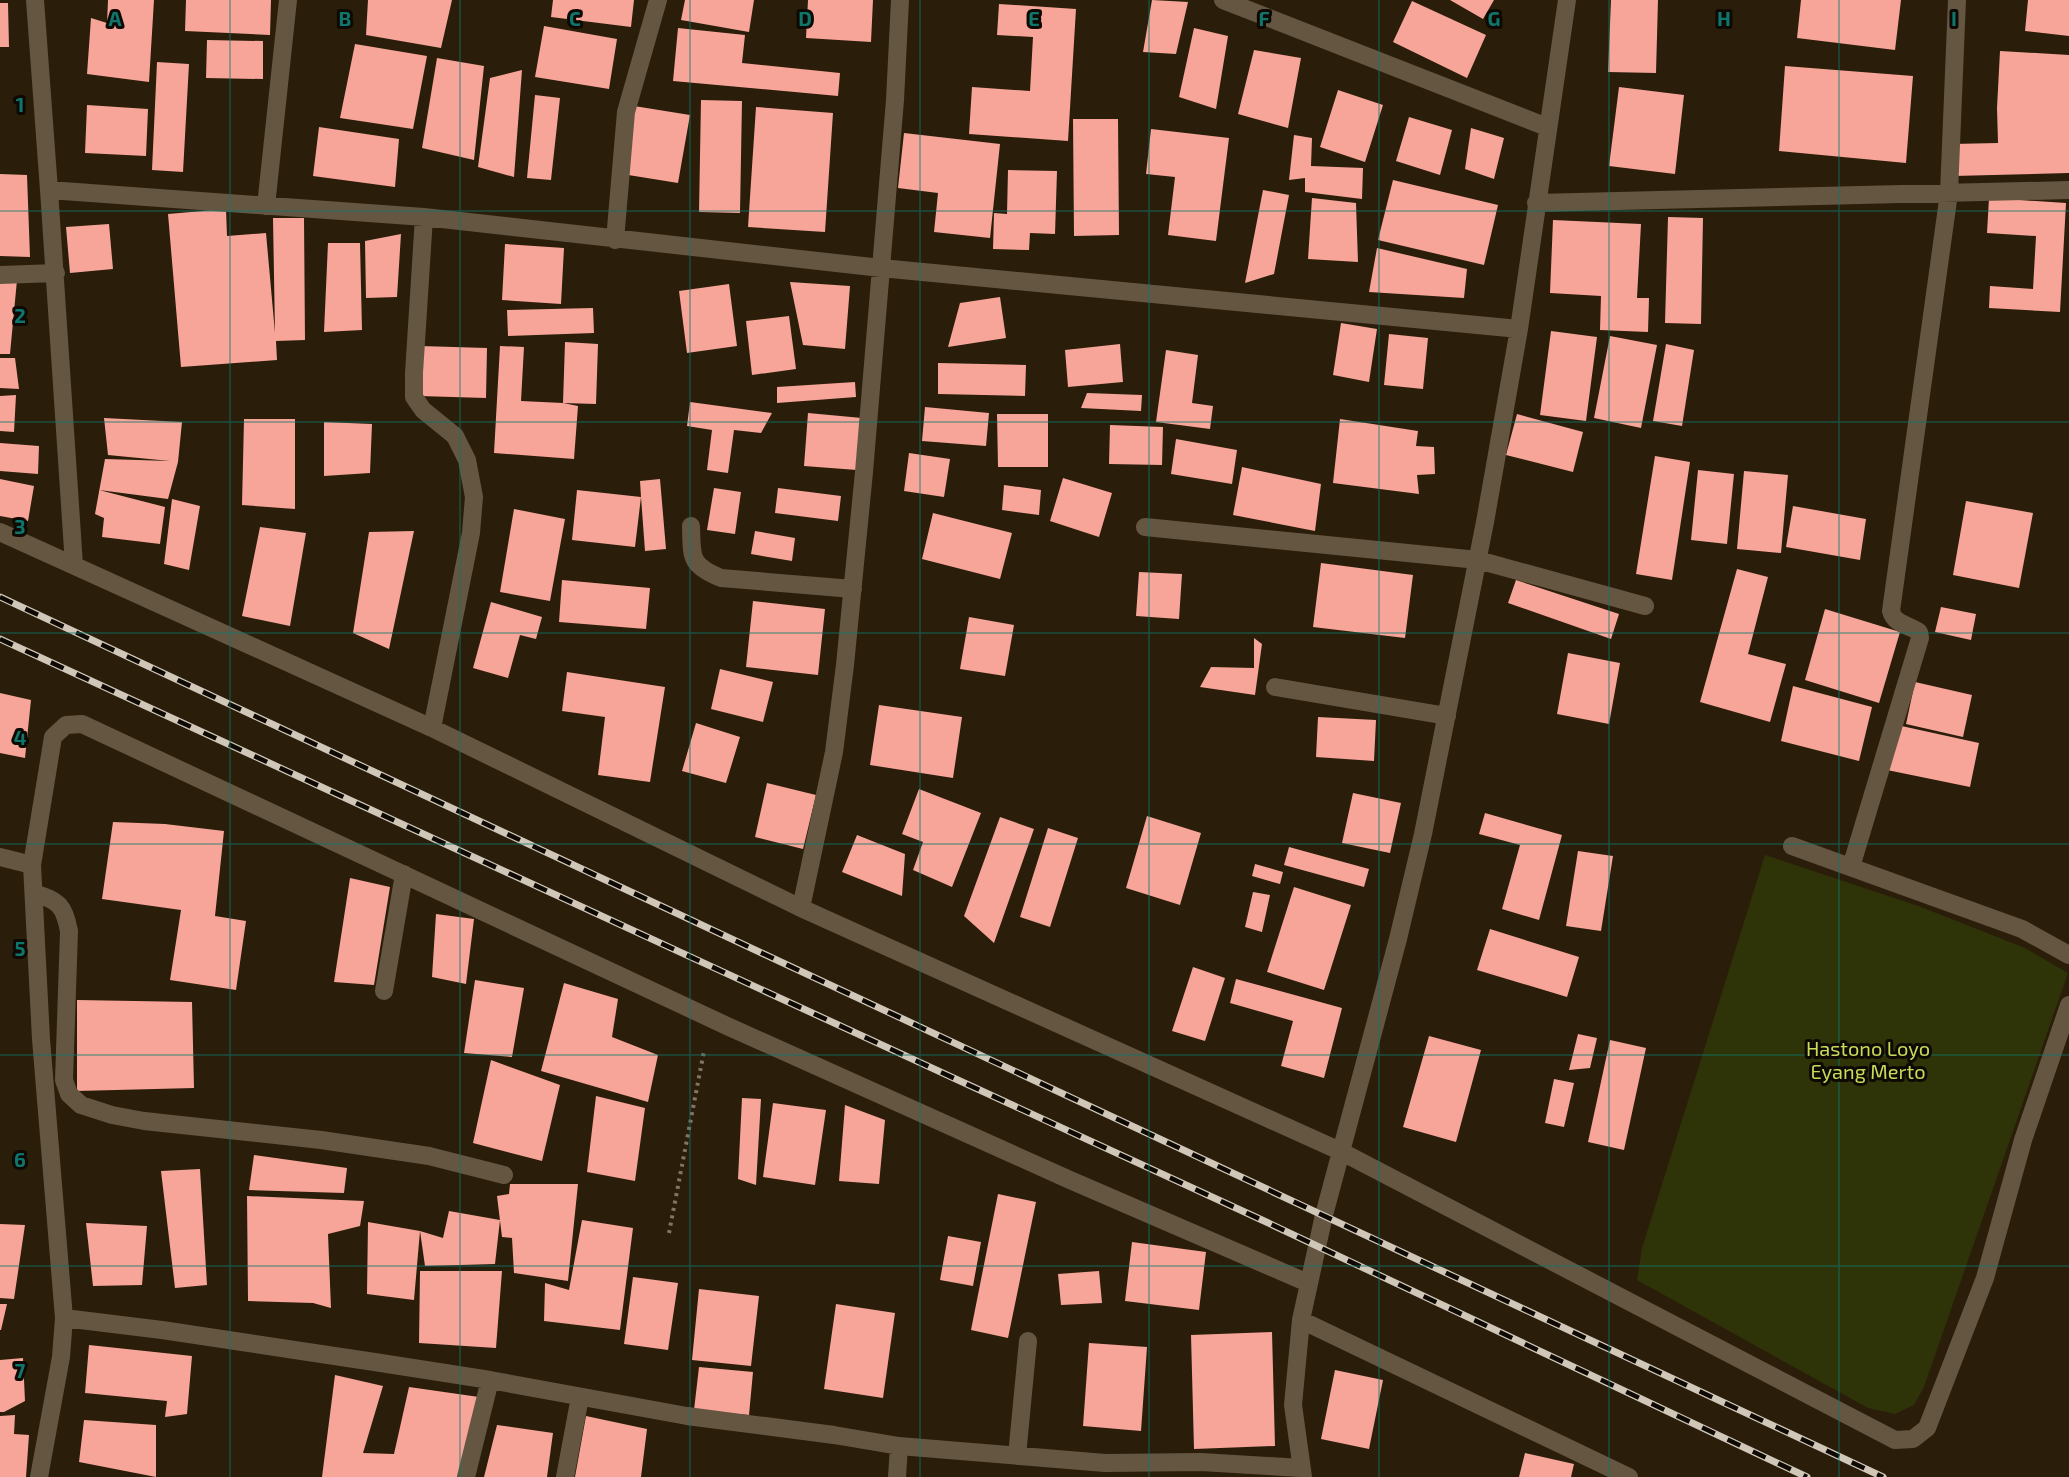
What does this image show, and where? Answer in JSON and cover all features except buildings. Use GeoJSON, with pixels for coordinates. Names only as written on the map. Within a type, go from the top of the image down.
{"type":"FeatureCollection","features":[{"type":"Feature","properties":{"kind":"street"},"geometry":{"type":"LineString","coordinates":[[35,0],[56,273],[74,565]]}},
{"type":"Feature","properties":{"kind":"street"},"geometry":{"type":"LineString","coordinates":[[266,206],[288,0]]}},
{"type":"Feature","properties":{"kind":"street"},"geometry":{"type":"LineString","coordinates":[[615,240],[626,112],[658,0]]}},
{"type":"Feature","properties":{"kind":"street"},"geometry":{"type":"LineString","coordinates":[[801,908],[834,752],[853,589],[895,100],[900,0]]}},
{"type":"Feature","properties":{"kind":"street"},"geometry":{"type":"LineString","coordinates":[[1223,0],[1547,127]]}},
{"type":"Feature","properties":{"kind":"street"},"geometry":{"type":"LineString","coordinates":[[64,1318],[162,1330],[490,1380],[687,1416],[834,1435],[898,1446],[1105,1463],[1201,1462],[1302,1472],[1293,1405],[1301,1320],[1340,1151],[1398,939],[1423,834],[1447,716],[1478,560],[1519,329],[1567,0]]}},
{"type":"Feature","properties":{"kind":"street"},"geometry":{"type":"LineString","coordinates":[[1851,867],[1920,638],[1919,632],[1893,618],[1891,611],[1948,193],[1957,0]]}},
{"type":"Feature","properties":{"kind":"street"},"geometry":{"type":"LineString","coordinates":[[49,190],[424,217],[881,268],[1519,329]]}},
{"type":"Feature","properties":{"kind":"street"},"geometry":{"type":"LineString","coordinates":[[1536,203],[2069,190]]}},
{"type":"Feature","properties":{"kind":"street"},"geometry":{"type":"LineString","coordinates":[[424,217],[414,397],[423,410],[455,436],[467,460],[474,497],[471,533],[432,728]]}},
{"type":"Feature","properties":{"kind":"street"},"geometry":{"type":"LineString","coordinates":[[0,275],[56,273]]}},
{"type":"Feature","properties":{"kind":"street"},"geometry":{"type":"LineString","coordinates":[[691,526],[692,555],[703,570],[721,578],[853,589]]}},
{"type":"Feature","properties":{"kind":"street"},"geometry":{"type":"LineString","coordinates":[[1145,527],[1478,560],[1645,606]]}},
{"type":"Feature","properties":{"kind":"street"},"geometry":{"type":"LineString","coordinates":[[0,532],[432,728],[801,908],[1340,1151],[1895,1440],[1913,1439],[1927,1428],[1985,1278],[2023,1140],[2069,1005]]}},
{"type":"Feature","properties":{"kind":"street"},"geometry":{"type":"LineString","coordinates":[[1275,687],[1447,716]]}},
{"type":"Feature","properties":{"kind":"street"},"geometry":{"type":"LineString","coordinates":[[39,1477],[60,1357],[64,1318],[41,1039],[32,865],[53,737],[66,725],[82,724],[710,1018],[1070,1180],[1308,1283]]}},
{"type":"Feature","properties":{"kind":"street"},"geometry":{"type":"LineString","coordinates":[[1792,846],[2022,929],[2069,955]]}},
{"type":"Feature","properties":{"kind":"street"},"geometry":{"type":"LineString","coordinates":[[0,857],[32,865]]}},
{"type":"Feature","properties":{"kind":"street"},"geometry":{"type":"LineString","coordinates":[[384,991],[404,874]]}},
{"type":"Feature","properties":{"kind":"street"},"geometry":{"type":"LineString","coordinates":[[34,893],[59,903],[66,915],[69,931],[64,1080],[69,1094],[81,1105],[144,1122],[321,1140],[429,1156],[504,1175]]}},
{"type":"Feature","properties":{"kind":"street"},"geometry":{"type":"LineString","coordinates":[[1301,1320],[1629,1477]]}},
{"type":"Feature","properties":{"kind":"street"},"geometry":{"type":"LineString","coordinates":[[1017,1456],[1028,1341]]}},
{"type":"Feature","properties":{"kind":"street"},"geometry":{"type":"LineString","coordinates":[[466,1477],[490,1380]]}},
{"type":"Feature","properties":{"kind":"street"},"geometry":{"type":"LineString","coordinates":[[565,1477],[580,1397]]}},
{"type":"Feature","properties":{"kind":"street"},"geometry":{"type":"LineString","coordinates":[[897,1477],[898,1446]]}},
{"type":"Feature","properties":{"kind":"path"},"geometry":{"type":"LineString","coordinates":[[669,1233],[710,1018]]}},
{"type":"Feature","properties":{"kind":"green space","name":"Hastono Loyo Eyang Merto"},"geometry":{"type":"Polygon","coordinates":[[[1765,855],[1921,907],[2025,948],[2068,973],[1924,1387],[1914,1405],[1895,1414],[1868,1408],[1637,1280],[1642,1248],[1765,855]]]}},
{"type":"Feature","properties":{"kind":"railway"},"geometry":{"type":"LineString","coordinates":[[0,597],[1883,1477]]}},
{"type":"Feature","properties":{"kind":"railway"},"geometry":{"type":"LineString","coordinates":[[0,639],[1262,1220],[1807,1477]]}}]}
